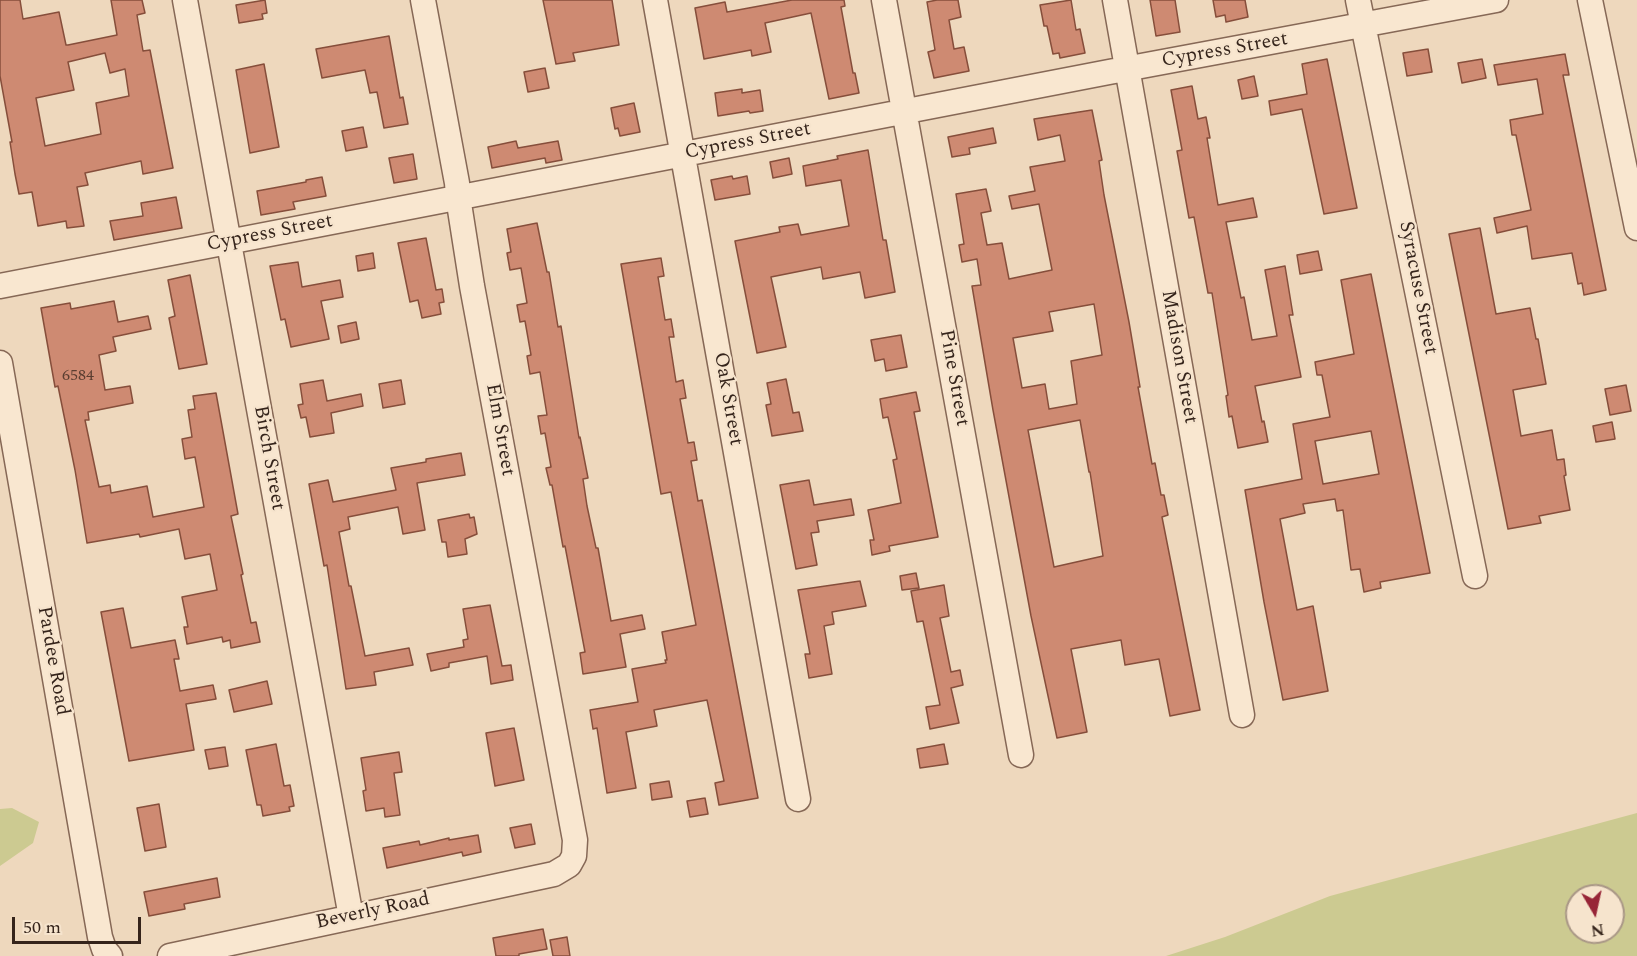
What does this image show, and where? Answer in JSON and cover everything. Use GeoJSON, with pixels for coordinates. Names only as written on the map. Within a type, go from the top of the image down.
{"type":"FeatureCollection","features":[{"type":"Feature","properties":{"kind":"street","name":"Birch Street"},"geometry":{"type":"LineString","coordinates":[[185,0],[351,917]]}},
{"type":"Feature","properties":{"kind":"street","name":"Elm Street"},"geometry":{"type":"LineString","coordinates":[[423,0],[575,840],[572,860]]}},
{"type":"Feature","properties":{"kind":"street","name":"Oak Street"},"geometry":{"type":"LineString","coordinates":[[654,0],[798,799]]}},
{"type":"Feature","properties":{"kind":"street","name":"Pine Street"},"geometry":{"type":"LineString","coordinates":[[884,0],[1021,755]]}},
{"type":"Feature","properties":{"kind":"street","name":"Madison Street"},"geometry":{"type":"LineString","coordinates":[[1115,0],[1242,715]]}},
{"type":"Feature","properties":{"kind":"street","name":"Syracuse Street"},"geometry":{"type":"LineString","coordinates":[[1358,0],[1475,576]]}},
{"type":"Feature","properties":{"kind":"street","name":"Cypress Street"},"geometry":{"type":"LineString","coordinates":[[0,286],[1127,68],[1496,0]]}},
{"type":"Feature","properties":{"kind":"street"},"geometry":{"type":"LineString","coordinates":[[1590,0],[1637,228]]}},
{"type":"Feature","properties":{"kind":"street","name":"Pardee Road"},"geometry":{"type":"LineString","coordinates":[[0,363],[100,937],[104,949],[110,956]]}},
{"type":"Feature","properties":{"kind":"street","name":"Beverly Road"},"geometry":{"type":"LineString","coordinates":[[170,956],[554,874],[561,871],[572,860]]}},
{"type":"Feature","properties":{"kind":"shaded area"},"geometry":{"type":"Polygon","coordinates":[[[12,808],[39,822],[33,843],[0,866],[0,809],[12,808]]]}},
{"type":"Feature","properties":{"kind":"shaded area"},"geometry":{"type":"Polygon","coordinates":[[[1637,813],[1637,956],[1166,956],[1225,937],[1330,896],[1637,813]]]}},
{"type":"Feature","properties":{"kind":"building"},"geometry":{"type":"Polygon","coordinates":[[[0,0],[20,0],[23,19],[59,12],[66,45],[68,45],[117,35],[111,0],[142,0],[145,13],[137,15],[143,51],[150,50],[173,168],[143,174],[141,161],[85,173],[88,185],[77,187],[84,226],[67,228],[66,221],[38,226],[32,192],[19,194],[0,76],[0,0]],[[105,53],[68,62],[74,90],[36,98],[45,146],[101,134],[96,103],[129,96],[125,69],[110,73],[105,53]]]}},
{"type":"Feature","properties":{"kind":"building"},"geometry":{"type":"Polygon","coordinates":[[[265,0],[267,13],[262,14],[263,19],[239,23],[236,5],[265,0]]]}},
{"type":"Feature","properties":{"kind":"building"},"geometry":{"type":"Polygon","coordinates":[[[543,0],[612,0],[619,45],[573,53],[575,61],[556,64],[543,0]]]}},
{"type":"Feature","properties":{"kind":"building"},"geometry":{"type":"Polygon","coordinates":[[[792,0],[844,0],[845,6],[841,7],[859,93],[829,99],[811,13],[765,23],[771,52],[752,56],[751,50],[704,59],[695,8],[725,2],[727,12],[792,0]]]}},
{"type":"Feature","properties":{"kind":"building"},"geometry":{"type":"Polygon","coordinates":[[[958,0],[961,17],[949,20],[954,49],[964,47],[969,71],[934,78],[928,52],[935,50],[927,2],[958,0]]]}},
{"type":"Feature","properties":{"kind":"building"},"geometry":{"type":"Polygon","coordinates":[[[1071,0],[1076,30],[1080,29],[1085,53],[1060,58],[1059,53],[1053,54],[1040,5],[1071,0]]]}},
{"type":"Feature","properties":{"kind":"building"},"geometry":{"type":"Polygon","coordinates":[[[1150,0],[1175,0],[1180,32],[1156,36],[1150,0]]]}},
{"type":"Feature","properties":{"kind":"building"},"geometry":{"type":"Polygon","coordinates":[[[1213,0],[1245,0],[1248,17],[1226,22],[1225,15],[1216,17],[1213,0]]]}},
{"type":"Feature","properties":{"kind":"building"},"geometry":{"type":"Polygon","coordinates":[[[389,36],[400,98],[403,97],[408,124],[384,128],[377,92],[370,93],[365,70],[322,78],[316,49],[389,36]]]}},
{"type":"Feature","properties":{"kind":"building"},"geometry":{"type":"Polygon","coordinates":[[[1428,49],[1432,72],[1407,76],[1403,53],[1428,49]]]}},
{"type":"Feature","properties":{"kind":"building"},"geometry":{"type":"Polygon","coordinates":[[[1565,54],[1569,75],[1563,75],[1606,290],[1584,295],[1582,283],[1578,284],[1572,253],[1532,259],[1527,226],[1497,233],[1494,218],[1531,210],[1516,135],[1512,135],[1510,120],[1543,114],[1537,79],[1498,85],[1494,65],[1565,54]]]}},
{"type":"Feature","properties":{"kind":"building"},"geometry":{"type":"Polygon","coordinates":[[[1327,59],[1357,208],[1324,214],[1302,109],[1271,115],[1269,101],[1307,94],[1302,64],[1327,59]]]}},
{"type":"Feature","properties":{"kind":"building"},"geometry":{"type":"Polygon","coordinates":[[[1482,59],[1486,78],[1462,83],[1458,63],[1482,59]]]}},
{"type":"Feature","properties":{"kind":"building"},"geometry":{"type":"Polygon","coordinates":[[[264,64],[279,147],[250,153],[236,70],[264,64]]]}},
{"type":"Feature","properties":{"kind":"building"},"geometry":{"type":"Polygon","coordinates":[[[545,68],[549,88],[528,92],[524,72],[545,68]]]}},
{"type":"Feature","properties":{"kind":"building"},"geometry":{"type":"Polygon","coordinates":[[[1254,76],[1258,96],[1242,99],[1238,80],[1254,76]]]}},
{"type":"Feature","properties":{"kind":"building"},"geometry":{"type":"Polygon","coordinates":[[[1192,86],[1198,119],[1206,117],[1210,138],[1207,138],[1218,205],[1253,198],[1257,217],[1226,222],[1252,340],[1277,336],[1265,270],[1285,266],[1293,315],[1289,315],[1301,377],[1255,386],[1268,442],[1238,448],[1232,416],[1229,417],[1226,396],[1228,395],[1212,293],[1208,293],[1194,217],[1189,218],[1177,151],[1182,150],[1171,90],[1192,86]]]}},
{"type":"Feature","properties":{"kind":"building"},"geometry":{"type":"Polygon","coordinates":[[[742,89],[742,93],[760,90],[763,111],[718,116],[715,93],[742,89]]]}},
{"type":"Feature","properties":{"kind":"building"},"geometry":{"type":"Polygon","coordinates":[[[634,103],[640,132],[620,136],[618,128],[615,129],[611,108],[634,103]]]}},
{"type":"Feature","properties":{"kind":"building"},"geometry":{"type":"Polygon","coordinates":[[[1092,110],[1102,160],[1099,161],[1104,195],[1129,322],[1140,387],[1138,387],[1152,464],[1155,463],[1161,495],[1164,495],[1168,515],[1162,517],[1200,710],[1170,716],[1159,659],[1125,665],[1121,640],[1071,649],[1087,732],[1057,738],[1031,616],[972,286],[981,285],[977,259],[962,262],[959,245],[964,244],[956,194],[986,189],[991,211],[981,213],[987,245],[1002,243],[1009,279],[1052,270],[1039,204],[1012,209],[1009,196],[1035,191],[1030,167],[1065,161],[1060,135],[1038,140],[1034,119],[1092,110]],[[1094,304],[1049,312],[1053,331],[1013,338],[1022,388],[1045,384],[1049,409],[1077,404],[1071,361],[1102,355],[1094,304]],[[1080,420],[1028,430],[1054,567],[1103,556],[1080,420]]]}},
{"type":"Feature","properties":{"kind":"building"},"geometry":{"type":"Polygon","coordinates":[[[363,127],[367,147],[346,151],[342,131],[363,127]]]}},
{"type":"Feature","properties":{"kind":"building"},"geometry":{"type":"Polygon","coordinates":[[[993,128],[996,143],[969,148],[970,154],[952,157],[948,137],[993,128]]]}},
{"type":"Feature","properties":{"kind":"building"},"geometry":{"type":"Polygon","coordinates":[[[516,141],[518,148],[558,141],[562,160],[546,163],[545,158],[492,168],[488,147],[516,141]]]}},
{"type":"Feature","properties":{"kind":"building"},"geometry":{"type":"Polygon","coordinates":[[[868,150],[883,240],[886,240],[895,292],[865,298],[860,272],[823,279],[821,267],[771,277],[786,347],[757,353],[735,241],[780,232],[779,227],[798,224],[801,235],[849,226],[841,180],[806,186],[803,166],[868,150]]]}},
{"type":"Feature","properties":{"kind":"building"},"geometry":{"type":"Polygon","coordinates":[[[413,154],[417,179],[394,183],[389,158],[413,154]]]}},
{"type":"Feature","properties":{"kind":"building"},"geometry":{"type":"Polygon","coordinates":[[[789,158],[792,174],[773,178],[770,162],[789,158]]]}},
{"type":"Feature","properties":{"kind":"building"},"geometry":{"type":"Polygon","coordinates":[[[732,176],[733,179],[747,176],[750,194],[715,200],[711,180],[732,176]]]}},
{"type":"Feature","properties":{"kind":"building"},"geometry":{"type":"Polygon","coordinates":[[[322,177],[326,196],[293,202],[295,209],[261,215],[257,191],[322,177]]]}},
{"type":"Feature","properties":{"kind":"building"},"geometry":{"type":"Polygon","coordinates":[[[176,197],[182,228],[114,240],[110,221],[143,216],[141,203],[176,197]]]}},
{"type":"Feature","properties":{"kind":"building"},"geometry":{"type":"Polygon","coordinates":[[[537,223],[547,272],[549,272],[558,327],[561,326],[579,438],[588,478],[583,479],[587,506],[596,548],[598,548],[611,621],[642,615],[645,629],[620,634],[626,667],[583,674],[580,653],[585,652],[565,546],[563,547],[552,485],[550,485],[546,468],[551,467],[545,433],[541,434],[538,416],[547,415],[540,372],[530,374],[527,356],[531,355],[525,321],[520,322],[517,305],[527,303],[521,268],[510,270],[507,253],[511,252],[507,229],[537,223]]]}},
{"type":"Feature","properties":{"kind":"building"},"geometry":{"type":"Polygon","coordinates":[[[1480,228],[1496,314],[1530,308],[1536,339],[1538,339],[1546,384],[1513,390],[1521,436],[1552,430],[1557,460],[1564,459],[1566,475],[1564,476],[1570,510],[1539,516],[1541,523],[1508,529],[1449,234],[1480,228]]]}},
{"type":"Feature","properties":{"kind":"building"},"geometry":{"type":"Polygon","coordinates":[[[426,238],[436,290],[442,289],[444,302],[439,303],[441,314],[422,318],[418,300],[410,302],[398,243],[426,238]]]}},
{"type":"Feature","properties":{"kind":"building"},"geometry":{"type":"Polygon","coordinates":[[[1318,251],[1322,270],[1300,274],[1297,255],[1318,251]]]}},
{"type":"Feature","properties":{"kind":"building"},"geometry":{"type":"Polygon","coordinates":[[[373,253],[375,268],[358,271],[356,256],[373,253]]]}},
{"type":"Feature","properties":{"kind":"building"},"geometry":{"type":"Polygon","coordinates":[[[661,258],[664,276],[658,277],[665,320],[671,319],[674,337],[669,337],[676,382],[683,380],[686,398],[680,399],[688,443],[694,442],[697,460],[691,461],[698,501],[702,500],[758,798],[719,805],[715,783],[724,781],[707,700],[654,710],[657,726],[626,732],[636,788],[607,793],[597,728],[593,729],[590,710],[638,702],[632,669],[666,663],[662,632],[696,625],[671,492],[661,494],[621,264],[661,258]]]}},
{"type":"Feature","properties":{"kind":"building"},"geometry":{"type":"Polygon","coordinates":[[[298,262],[302,287],[340,280],[343,297],[321,301],[329,339],[291,347],[285,319],[281,320],[270,266],[298,262]]]}},
{"type":"Feature","properties":{"kind":"building"},"geometry":{"type":"Polygon","coordinates":[[[1371,274],[1430,573],[1380,582],[1381,588],[1364,592],[1360,569],[1351,570],[1343,510],[1337,511],[1335,499],[1303,504],[1305,513],[1280,519],[1297,610],[1313,606],[1328,691],[1283,700],[1245,490],[1302,479],[1293,424],[1330,417],[1322,375],[1317,375],[1315,362],[1354,354],[1341,280],[1371,274]],[[1371,431],[1315,441],[1323,484],[1379,474],[1371,431]]]}},
{"type":"Feature","properties":{"kind":"building"},"geometry":{"type":"Polygon","coordinates":[[[190,275],[207,364],[179,369],[169,318],[175,316],[168,280],[190,275]]]}},
{"type":"Feature","properties":{"kind":"building"},"geometry":{"type":"Polygon","coordinates":[[[114,301],[118,322],[148,316],[151,329],[113,337],[116,351],[99,355],[105,390],[130,386],[133,403],[88,412],[89,420],[85,420],[99,487],[110,485],[111,493],[147,486],[153,517],[204,507],[195,457],[185,459],[182,439],[192,437],[188,410],[195,409],[193,396],[216,393],[238,514],[231,516],[243,574],[241,575],[251,623],[256,622],[260,642],[231,648],[230,640],[223,642],[222,637],[187,644],[184,627],[188,627],[182,597],[217,590],[210,554],[185,559],[179,529],[140,537],[139,534],[87,543],[75,470],[58,386],[55,387],[41,308],[70,303],[71,309],[114,301]]]}},
{"type":"Feature","properties":{"kind":"building"},"geometry":{"type":"Polygon","coordinates":[[[356,322],[359,339],[341,343],[338,326],[356,322]]]}},
{"type":"Feature","properties":{"kind":"building"},"geometry":{"type":"Polygon","coordinates":[[[901,335],[907,367],[886,371],[884,359],[875,361],[871,340],[901,335]]]}},
{"type":"Feature","properties":{"kind":"building"},"geometry":{"type":"Polygon","coordinates":[[[786,379],[793,413],[799,412],[803,431],[772,436],[766,405],[771,404],[767,383],[786,379]]]}},
{"type":"Feature","properties":{"kind":"building"},"geometry":{"type":"Polygon","coordinates":[[[323,380],[327,401],[361,394],[363,406],[331,413],[334,433],[310,437],[306,417],[301,418],[298,405],[303,404],[300,384],[323,380]]]}},
{"type":"Feature","properties":{"kind":"building"},"geometry":{"type":"Polygon","coordinates":[[[401,380],[405,404],[383,408],[379,384],[401,380]]]}},
{"type":"Feature","properties":{"kind":"building"},"geometry":{"type":"Polygon","coordinates":[[[1626,385],[1631,411],[1610,415],[1605,389],[1626,385]]]}},
{"type":"Feature","properties":{"kind":"building"},"geometry":{"type":"Polygon","coordinates":[[[916,392],[920,411],[914,412],[938,537],[889,546],[890,551],[872,555],[870,540],[874,540],[868,510],[901,503],[893,460],[897,459],[888,417],[883,418],[880,399],[916,392]]]}},
{"type":"Feature","properties":{"kind":"building"},"geometry":{"type":"Polygon","coordinates":[[[1612,422],[1615,439],[1596,442],[1593,426],[1612,422]]]}},
{"type":"Feature","properties":{"kind":"building"},"geometry":{"type":"Polygon","coordinates":[[[461,453],[465,475],[417,483],[425,530],[403,534],[398,507],[348,517],[350,529],[339,532],[365,656],[409,648],[413,665],[374,672],[376,685],[346,689],[327,565],[324,566],[309,484],[328,480],[333,502],[396,490],[391,468],[461,453]]]}},
{"type":"Feature","properties":{"kind":"building"},"geometry":{"type":"Polygon","coordinates":[[[809,480],[814,505],[851,499],[854,515],[817,521],[819,532],[811,533],[817,565],[796,569],[780,485],[809,480]]]}},
{"type":"Feature","properties":{"kind":"building"},"geometry":{"type":"Polygon","coordinates":[[[469,514],[470,518],[474,517],[477,534],[465,539],[467,554],[448,557],[446,542],[442,542],[438,520],[469,514]]]}},
{"type":"Feature","properties":{"kind":"building"},"geometry":{"type":"Polygon","coordinates":[[[916,573],[919,588],[902,590],[900,576],[916,573]]]}},
{"type":"Feature","properties":{"kind":"building"},"geometry":{"type":"Polygon","coordinates":[[[860,581],[866,606],[832,612],[834,624],[824,626],[832,674],[809,678],[805,654],[810,654],[798,590],[860,581]]]}},
{"type":"Feature","properties":{"kind":"building"},"geometry":{"type":"Polygon","coordinates":[[[944,585],[949,616],[940,618],[951,672],[960,670],[963,685],[951,688],[959,723],[930,729],[926,707],[940,705],[923,621],[917,622],[911,591],[944,585]]]}},
{"type":"Feature","properties":{"kind":"building"},"geometry":{"type":"Polygon","coordinates":[[[490,605],[502,666],[511,665],[513,680],[491,684],[487,656],[449,663],[449,667],[431,671],[427,654],[464,647],[463,640],[468,639],[463,609],[490,605]]]}},
{"type":"Feature","properties":{"kind":"building"},"geometry":{"type":"Polygon","coordinates":[[[123,608],[131,648],[175,640],[179,659],[174,659],[180,691],[213,685],[216,699],[186,704],[194,750],[129,761],[101,612],[123,608]]]}},
{"type":"Feature","properties":{"kind":"building"},"geometry":{"type":"Polygon","coordinates":[[[267,681],[272,704],[234,712],[229,690],[267,681]]]}},
{"type":"Feature","properties":{"kind":"building"},"geometry":{"type":"Polygon","coordinates":[[[514,728],[524,780],[495,786],[486,733],[514,728]]]}},
{"type":"Feature","properties":{"kind":"building"},"geometry":{"type":"Polygon","coordinates":[[[276,744],[284,786],[290,785],[294,806],[289,807],[290,811],[263,816],[261,805],[257,805],[246,750],[276,744]]]}},
{"type":"Feature","properties":{"kind":"building"},"geometry":{"type":"Polygon","coordinates":[[[944,744],[948,764],[920,768],[917,749],[944,744]]]}},
{"type":"Feature","properties":{"kind":"building"},"geometry":{"type":"Polygon","coordinates":[[[225,747],[228,766],[209,769],[205,750],[225,747]]]}},
{"type":"Feature","properties":{"kind":"building"},"geometry":{"type":"Polygon","coordinates":[[[399,752],[402,772],[394,773],[400,815],[385,817],[384,808],[366,811],[363,791],[366,790],[361,758],[399,752]]]}},
{"type":"Feature","properties":{"kind":"building"},"geometry":{"type":"Polygon","coordinates":[[[669,781],[672,797],[652,800],[650,784],[669,781]]]}},
{"type":"Feature","properties":{"kind":"building"},"geometry":{"type":"Polygon","coordinates":[[[705,798],[708,814],[690,817],[687,801],[705,798]]]}},
{"type":"Feature","properties":{"kind":"building"},"geometry":{"type":"Polygon","coordinates":[[[159,804],[166,847],[145,851],[137,808],[159,804]]]}},
{"type":"Feature","properties":{"kind":"building"},"geometry":{"type":"Polygon","coordinates":[[[531,824],[535,844],[515,848],[510,828],[531,824]]]}},
{"type":"Feature","properties":{"kind":"building"},"geometry":{"type":"Polygon","coordinates":[[[478,835],[481,852],[463,856],[462,852],[387,868],[383,848],[419,841],[420,845],[449,838],[449,840],[478,835]]]}},
{"type":"Feature","properties":{"kind":"building"},"geometry":{"type":"Polygon","coordinates":[[[217,878],[220,897],[184,904],[185,909],[149,916],[144,892],[217,878]]]}},
{"type":"Feature","properties":{"kind":"building"},"geometry":{"type":"Polygon","coordinates":[[[543,929],[547,949],[519,954],[519,956],[496,956],[493,938],[543,929]]]}},
{"type":"Feature","properties":{"kind":"building"},"geometry":{"type":"Polygon","coordinates":[[[567,937],[570,956],[553,956],[550,940],[567,937]]]}}]}
